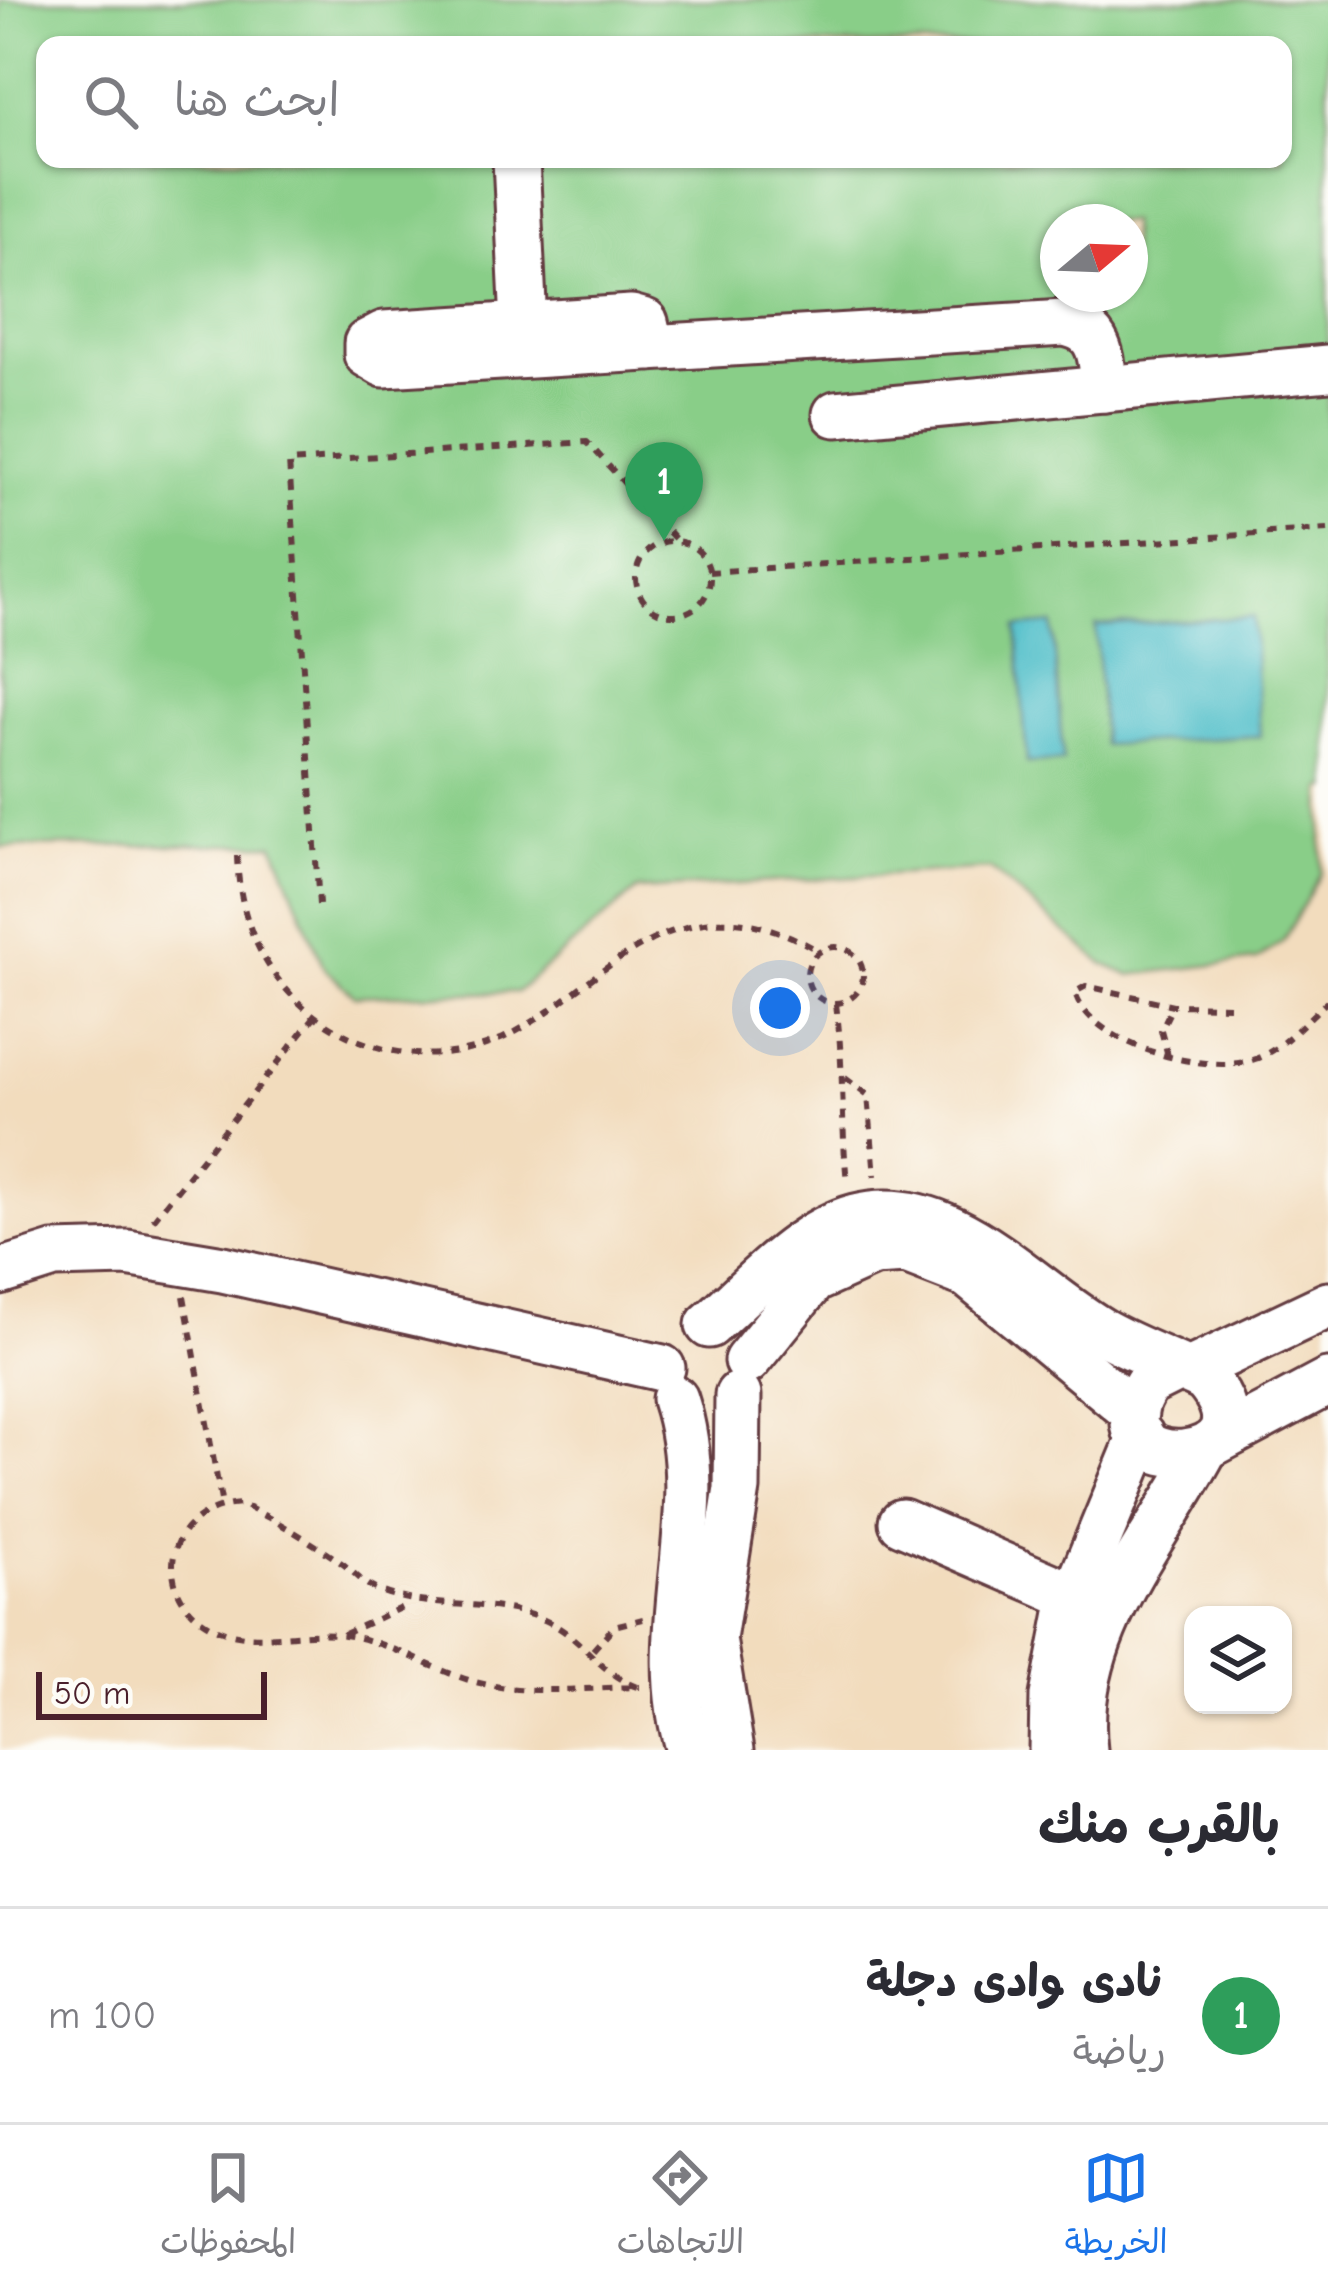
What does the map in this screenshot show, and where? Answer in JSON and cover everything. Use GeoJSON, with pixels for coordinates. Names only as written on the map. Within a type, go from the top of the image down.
{"type":"FeatureCollection","features":[{"type":"Feature","properties":{"kind":"street"},"geometry":{"type":"LineString","coordinates":[[516,168],[524,325]]}},
{"type":"Feature","properties":{"kind":"street"},"geometry":{"type":"LineString","coordinates":[[651,348],[649,328],[638,318],[374,335],[367,354],[384,364],[651,348],[1064,323],[1090,333],[1098,344],[1104,389]]}},
{"type":"Feature","properties":{"kind":"street"},"geometry":{"type":"LineString","coordinates":[[836,414],[1328,368]]}},
{"type":"Feature","properties":{"kind":"street"},"geometry":{"type":"LineString","coordinates":[[731,1750],[694,1634],[684,1426],[668,1383],[664,1354],[682,1332],[709,1325],[787,1256],[865,1215],[948,1225],[1046,1297],[1217,1393],[1222,1410],[1208,1447],[1112,1601],[1090,1668],[1084,1750]]}},
{"type":"Feature","properties":{"kind":"street"},"geometry":{"type":"LineString","coordinates":[[0,1272],[54,1255],[127,1253],[178,1263],[668,1383],[707,1411],[742,1378],[813,1280],[841,1262],[873,1252],[906,1251],[968,1275],[1138,1424],[1158,1453],[1182,1457],[1208,1447],[1328,1382]]}},
{"type":"Feature","properties":{"kind":"street"},"geometry":{"type":"LineString","coordinates":[[1052,1750],[1059,1652],[1138,1424],[1147,1384],[1328,1305]]}},
{"type":"Feature","properties":{"kind":"street"},"geometry":{"type":"LineString","coordinates":[[689,1750],[655,1685],[694,1634],[737,1489],[742,1378],[734,1337],[709,1325]]}},
{"type":"Feature","properties":{"kind":"street"},"geometry":{"type":"LineString","coordinates":[[902,1522],[1075,1597]]}},
{"type":"Feature","properties":{"kind":"path"},"geometry":{"type":"LineString","coordinates":[[319,905],[289,462],[587,442],[678,542],[699,552],[710,572],[697,607],[674,616],[650,608],[636,586],[640,562],[656,545],[678,542]]}},
{"type":"Feature","properties":{"kind":"path"},"geometry":{"type":"LineString","coordinates":[[710,572],[1328,529]]}},
{"type":"Feature","properties":{"kind":"path"},"geometry":{"type":"LineString","coordinates":[[237,856],[243,909],[262,958],[315,1016],[376,1047],[442,1055],[487,1046],[528,1028],[646,943],[695,925],[748,922],[820,952],[848,950],[861,963],[859,990],[836,1004]]}},
{"type":"Feature","properties":{"kind":"path"},"geometry":{"type":"LineString","coordinates":[[820,952],[809,965],[808,983],[819,998],[836,1004]]}},
{"type":"Feature","properties":{"kind":"path"},"geometry":{"type":"LineString","coordinates":[[1229,1006],[1173,1005],[1086,986],[1075,992],[1075,998],[1108,1028],[1168,1056],[1215,1066],[1262,1057],[1328,1001]]}},
{"type":"Feature","properties":{"kind":"path"},"geometry":{"type":"LineString","coordinates":[[836,1004],[845,1078],[838,1101],[865,1215]]}},
{"type":"Feature","properties":{"kind":"path"},"geometry":{"type":"LineString","coordinates":[[1168,1056],[1161,1030],[1173,1005]]}},
{"type":"Feature","properties":{"kind":"path"},"geometry":{"type":"LineString","coordinates":[[127,1253],[315,1016]]}},
{"type":"Feature","properties":{"kind":"path"},"geometry":{"type":"LineString","coordinates":[[845,1078],[868,1094],[865,1215]]}},
{"type":"Feature","properties":{"kind":"path"},"geometry":{"type":"LineString","coordinates":[[178,1263],[222,1506]]}},
{"type":"Feature","properties":{"kind":"path"},"geometry":{"type":"LineString","coordinates":[[240,1504],[267,1516],[372,1588],[412,1603],[517,1610],[569,1633],[592,1650],[602,1668],[655,1685],[500,1687],[453,1675],[411,1653],[343,1634],[237,1636],[202,1622],[188,1609],[177,1593],[173,1556],[190,1523],[222,1506],[240,1504]]}},
{"type":"Feature","properties":{"kind":"path"},"geometry":{"type":"LineString","coordinates":[[343,1634],[412,1603]]}},
{"type":"Feature","properties":{"kind":"path"},"geometry":{"type":"LineString","coordinates":[[592,1650],[602,1637],[629,1621],[644,1619],[694,1634]]}},
{"type":"Feature","properties":{"kind":"green space"},"geometry":{"type":"Polygon","coordinates":[[[0,0],[1328,0],[1328,788],[1323,789],[1321,873],[1283,941],[1257,960],[1129,975],[1103,964],[990,869],[637,890],[517,992],[355,996],[324,968],[274,844],[0,847],[0,0]]]}},
{"type":"Feature","properties":{"kind":"water"},"geometry":{"type":"Polygon","coordinates":[[[1253,617],[1260,736],[1103,745],[1096,626],[1253,617]]]}},
{"type":"Feature","properties":{"kind":"water"},"geometry":{"type":"Polygon","coordinates":[[[1053,624],[1063,761],[1027,763],[1017,627],[1053,624]]]}},
{"type":"Feature","properties":{"kind":"place","name":"نادى وادى دجلة"},"geometry":{"type":"Point","coordinates":[664,541]}}]}
